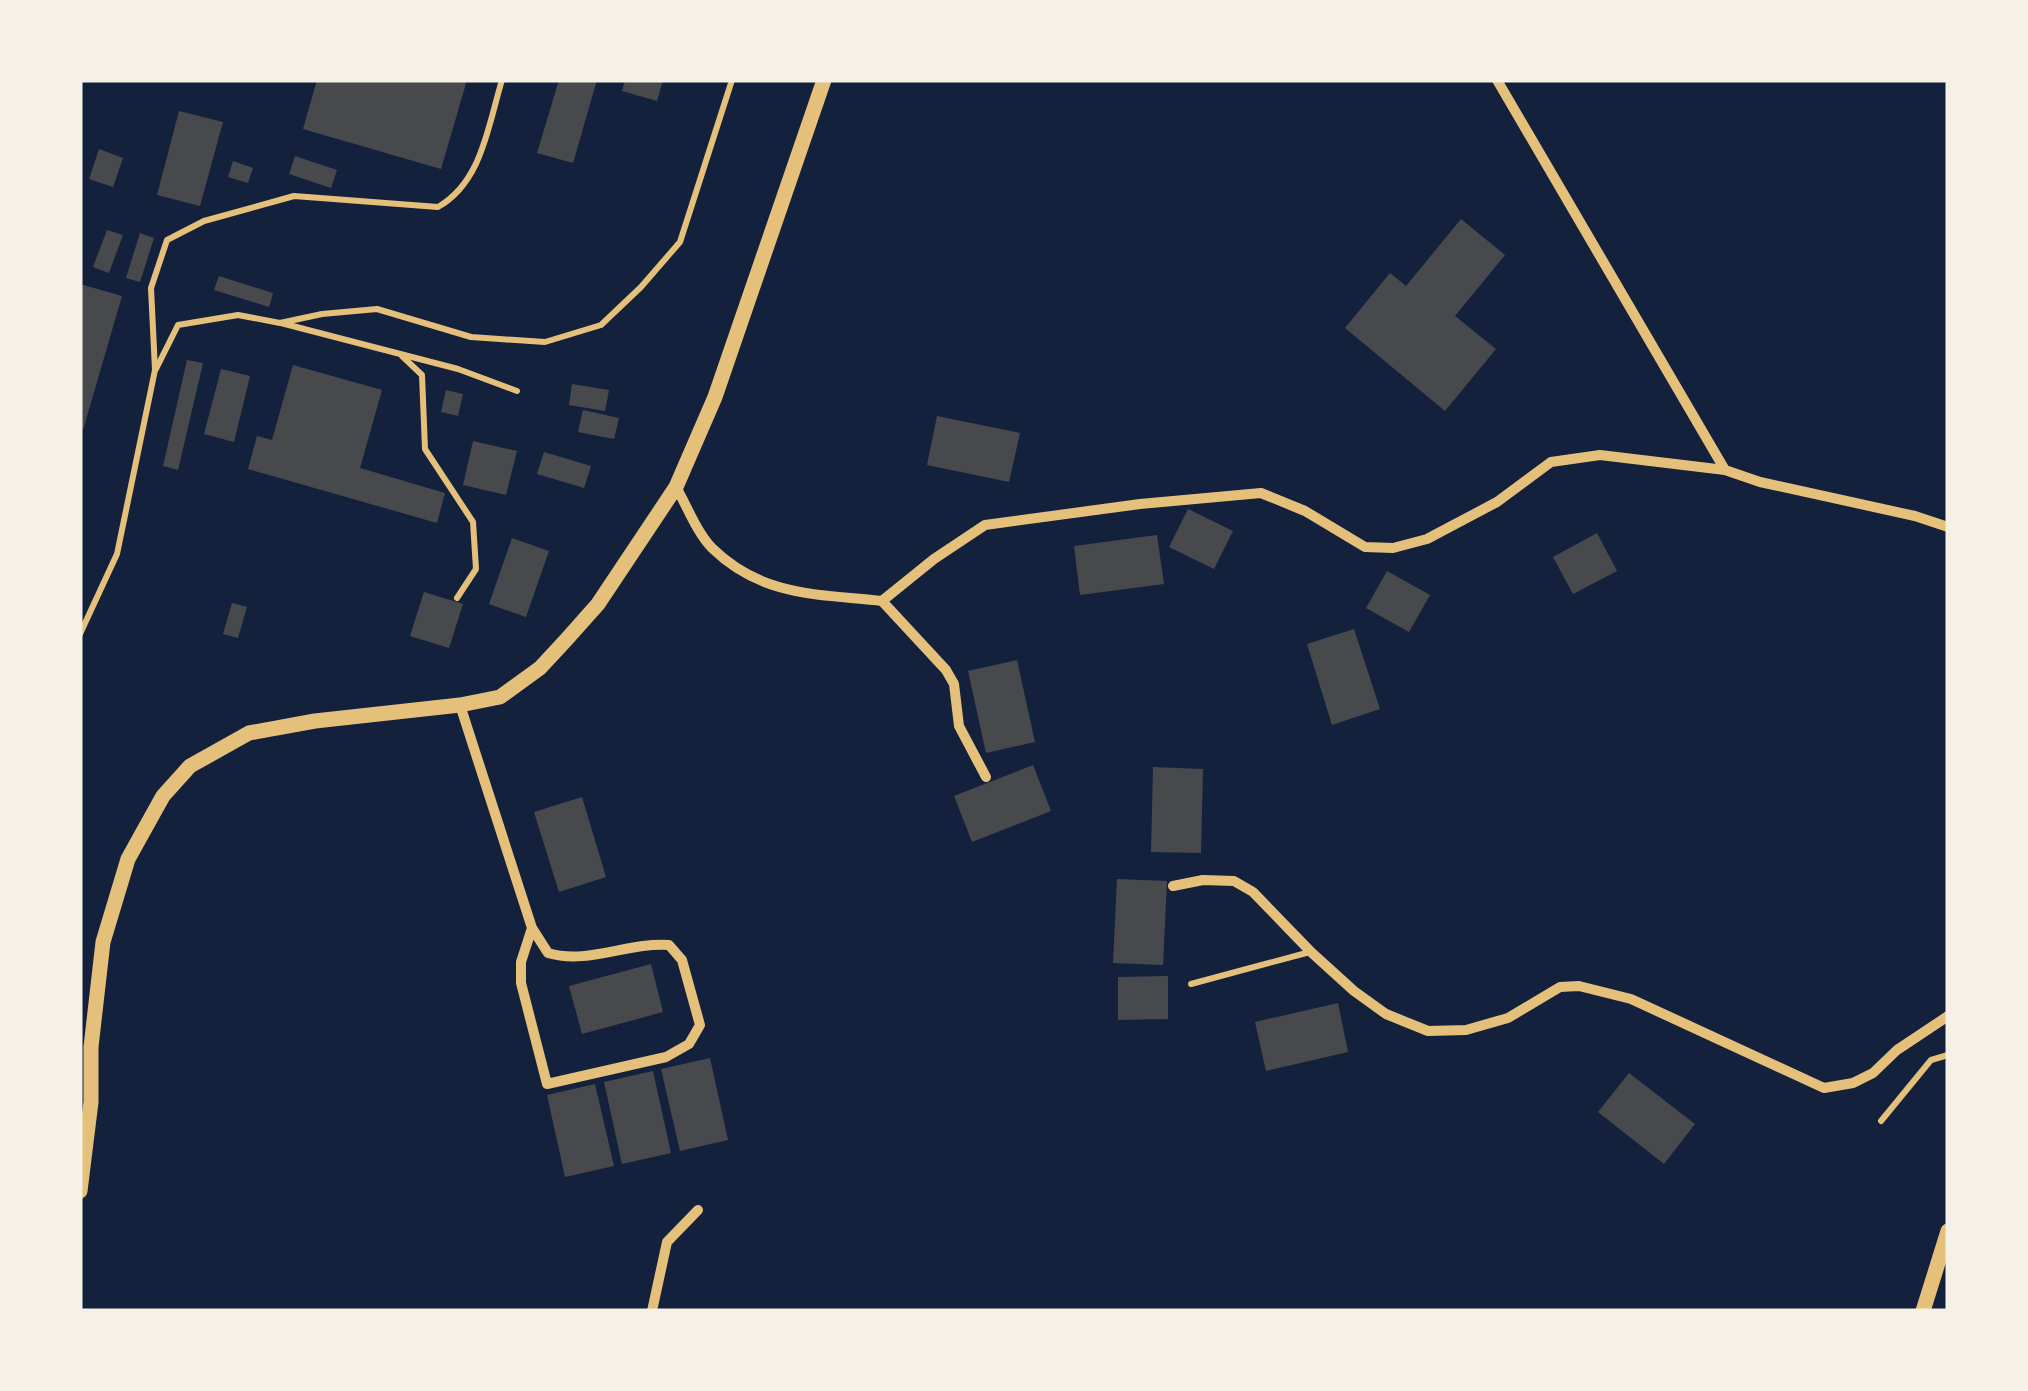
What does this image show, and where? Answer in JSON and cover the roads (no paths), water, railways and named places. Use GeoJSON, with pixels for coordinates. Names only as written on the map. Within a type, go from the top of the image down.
{"type":"FeatureCollection","features":[{"type":"Feature","properties":{"kind":"street"},"geometry":{"type":"LineString","coordinates":[[80,1191],[103,942],[128,859],[163,796],[190,766],[249,733],[315,721],[460,705],[500,696],[540,668],[598,604],[676,487],[715,397],[824,80]]}},
{"type":"Feature","properties":{"kind":"street"},"geometry":{"type":"LineString","coordinates":[[1497,80],[1725,470]]}},
{"type":"Feature","properties":{"kind":"street"},"geometry":{"type":"LineString","coordinates":[[882,601],[934,558],[984,525],[1140,504],[1261,494],[1305,511],[1365,548],[1393,548],[1427,539],[1498,502],[1552,462],[1600,455],[1725,470],[1948,527]]}},
{"type":"Feature","properties":{"kind":"street"},"geometry":{"type":"LineString","coordinates":[[676,487],[710,547],[761,584],[789,592],[882,601],[946,670],[954,684],[959,726],[986,777]]}},
{"type":"Feature","properties":{"kind":"street"},"geometry":{"type":"LineString","coordinates":[[460,705],[532,928],[548,953],[568,959],[650,944],[669,945],[682,960],[700,1025],[689,1044],[666,1057],[547,1084],[520,982],[521,962],[532,928]]}},
{"type":"Feature","properties":{"kind":"street"},"geometry":{"type":"LineString","coordinates":[[1173,886],[1203,880],[1234,881],[1253,892],[1311,952],[1386,1014],[1428,1030],[1466,1030],[1508,1018],[1560,987],[1579,986],[1631,999],[1824,1088],[1853,1083],[1873,1073],[1897,1050],[1948,1016]]}},
{"type":"Feature","properties":{"kind":"street"},"geometry":{"type":"LineString","coordinates":[[652,1311],[667,1242],[698,1210]]}},
{"type":"Feature","properties":{"kind":"street"},"geometry":{"type":"LineString","coordinates":[[1923,1311],[1948,1230]]}},
{"type":"Feature","properties":{"kind":"lane"},"geometry":{"type":"LineString","coordinates":[[80,634],[117,554],[155,370],[152,288],[166,240],[204,221],[294,196],[438,208],[456,197],[472,174],[502,80]]}},
{"type":"Feature","properties":{"kind":"lane"},"geometry":{"type":"LineString","coordinates":[[280,323],[378,308],[471,337],[545,342],[601,325],[680,242],[732,80]]}},
{"type":"Feature","properties":{"kind":"lane"},"geometry":{"type":"LineString","coordinates":[[155,370],[178,326],[238,315],[458,370],[517,391]]}},
{"type":"Feature","properties":{"kind":"lane"},"geometry":{"type":"LineString","coordinates":[[402,356],[422,375],[425,449],[473,522],[476,570],[457,598]]}},
{"type":"Feature","properties":{"kind":"lane"},"geometry":{"type":"LineString","coordinates":[[1191,984],[1311,952]]}},
{"type":"Feature","properties":{"kind":"lane"},"geometry":{"type":"LineString","coordinates":[[1881,1121],[1932,1060],[1948,1055]]}}]}
